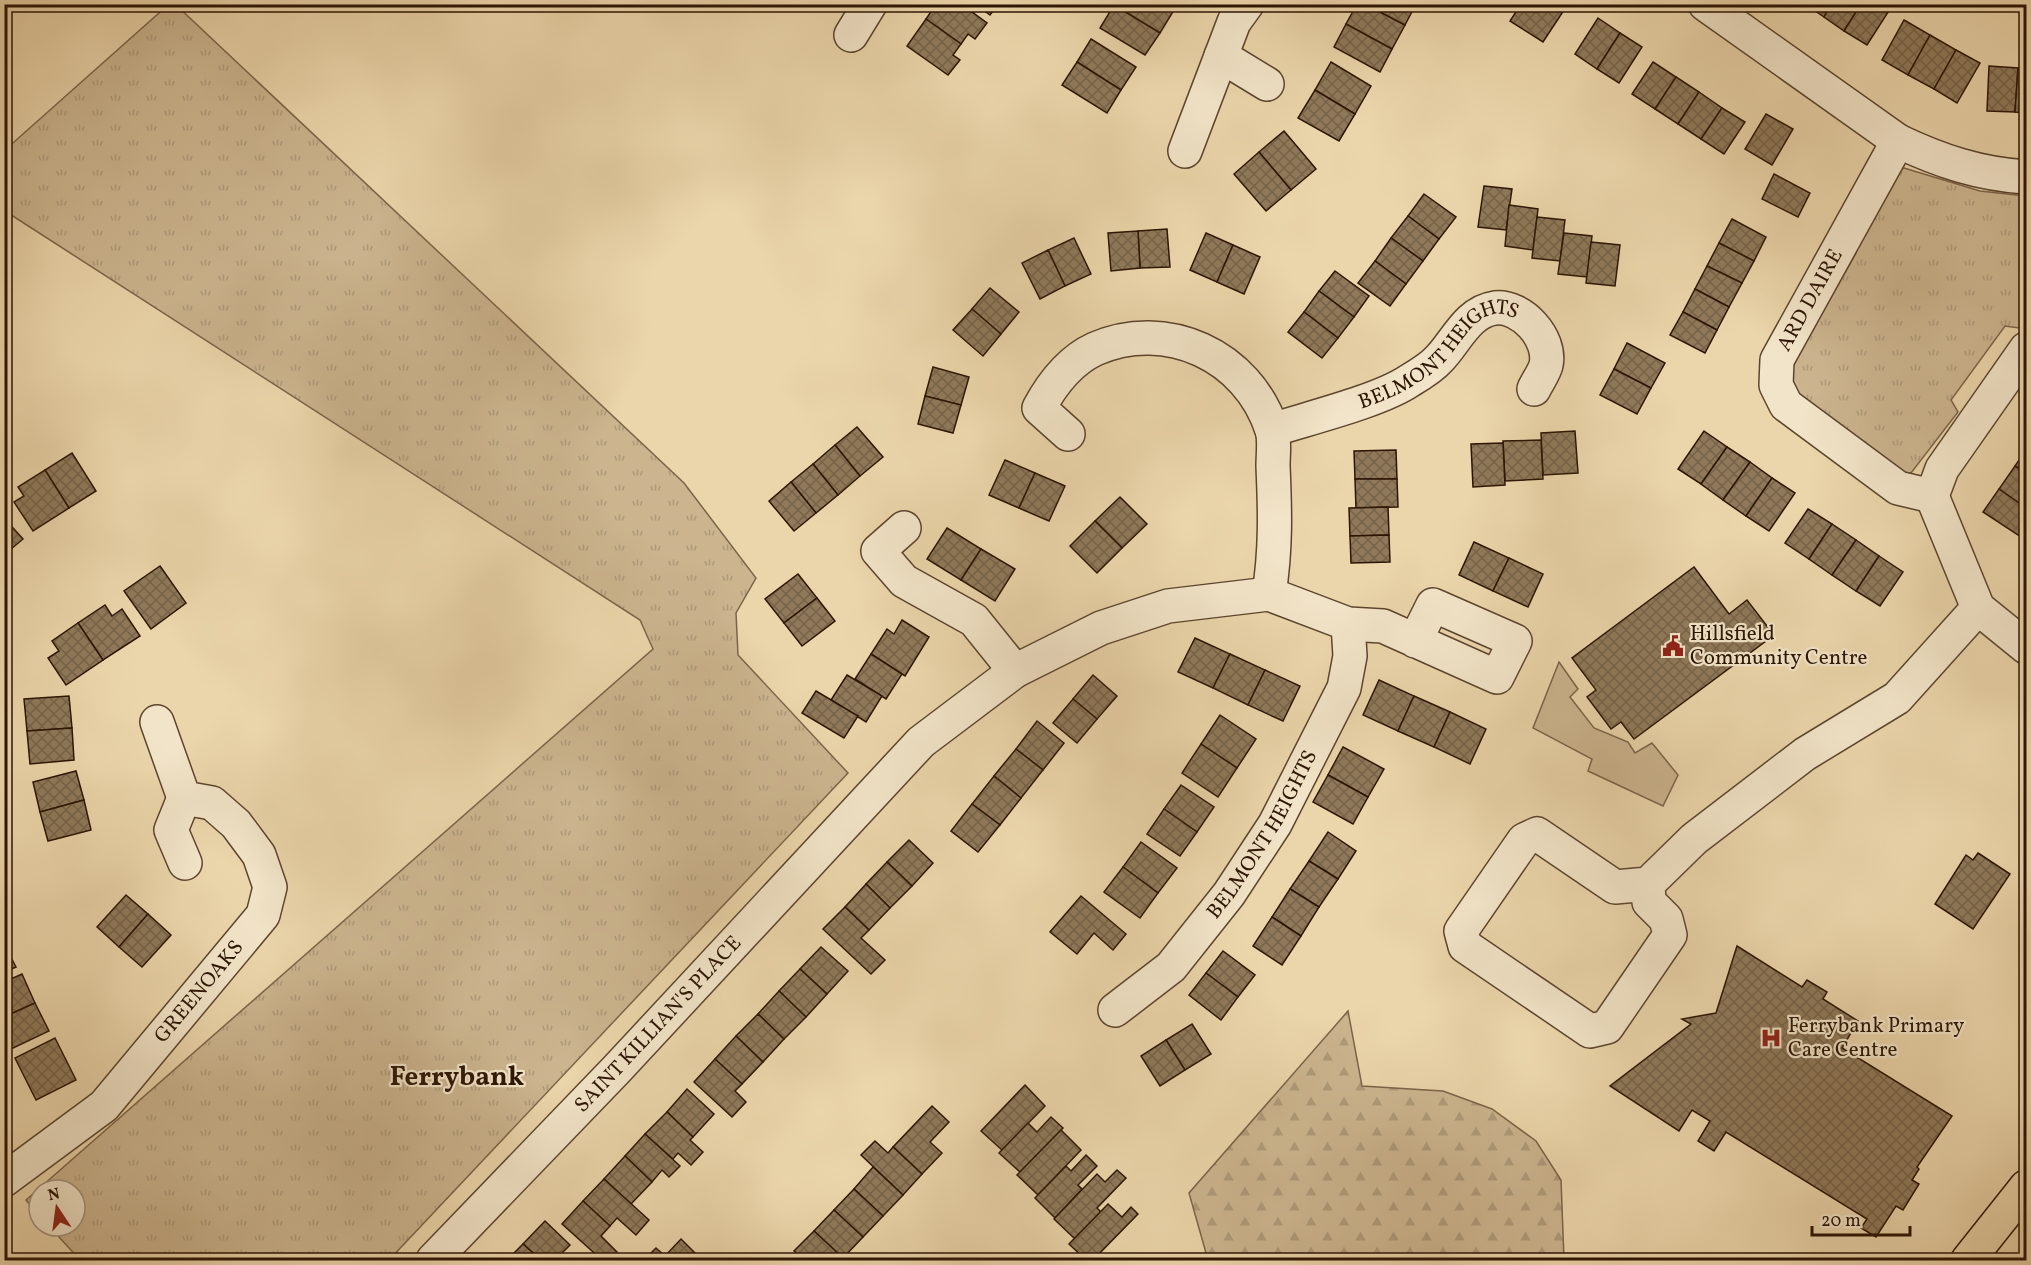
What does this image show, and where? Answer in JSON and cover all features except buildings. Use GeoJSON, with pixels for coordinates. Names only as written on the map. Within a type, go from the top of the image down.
{"type":"FeatureCollection","features":[{"type":"Feature","properties":{"kind":"main road"},"geometry":{"type":"LineString","coordinates":[[1968,1260],[2026,1187]]}},
{"type":"Feature","properties":{"kind":"street"},"geometry":{"type":"LineString","coordinates":[[851,35],[870,4]]}},
{"type":"Feature","properties":{"kind":"street"},"geometry":{"type":"LineString","coordinates":[[1185,151],[1234,22],[1247,4]]}},
{"type":"Feature","properties":{"kind":"street"},"geometry":{"type":"LineString","coordinates":[[1714,7],[1898,141],[1941,161],[2001,175],[2026,177]]}},
{"type":"Feature","properties":{"kind":"street"},"geometry":{"type":"LineString","coordinates":[[1221,56],[1267,84]]}},
{"type":"Feature","properties":{"kind":"street","name":"ARD DAIRE"},"geometry":{"type":"LineString","coordinates":[[1898,141],[1777,360],[1776,385],[1786,405],[1899,488],[1932,496]]}},
{"type":"Feature","properties":{"kind":"street","name":"BELMONT HEIGHTS"},"geometry":{"type":"LineString","coordinates":[[1272,430],[1407,383],[1438,360],[1470,321],[1481,313],[1496,308],[1514,310],[1530,322],[1543,341],[1546,364],[1533,389]]}},
{"type":"Feature","properties":{"kind":"street"},"geometry":{"type":"LineString","coordinates":[[1068,434],[1040,408],[1053,383],[1069,367],[1094,349],[1126,340],[1159,338],[1188,343],[1214,354],[1250,388],[1272,430],[1276,546],[1269,594]]}},
{"type":"Feature","properties":{"kind":"street"},"geometry":{"type":"LineString","coordinates":[[2026,349],[1942,469],[1932,496],[1978,608],[2026,647]]}},
{"type":"Feature","properties":{"kind":"street"},"geometry":{"type":"LineString","coordinates":[[904,528],[878,551],[904,581],[974,620],[1015,671],[1101,628],[1168,606],[1269,594],[1348,624],[1383,626],[1415,641]]}},
{"type":"Feature","properties":{"kind":"street"},"geometry":{"type":"LineString","coordinates":[[1648,884],[1649,902],[1666,919],[1670,935],[1607,1027],[1590,1031],[1465,946],[1461,931],[1524,840],[1537,834],[1615,887],[1648,884],[1694,839],[1805,754],[1897,698],[1978,608]]}},
{"type":"Feature","properties":{"kind":"street","name":"BELMONT HEIGHTS"},"geometry":{"type":"LineString","coordinates":[[1115,1010],[1171,967],[1229,894],[1275,824],[1344,688],[1350,656],[1348,624]]}},
{"type":"Feature","properties":{"kind":"street","name":"SAINT KILLIAN'S PLACE"},"geometry":{"type":"LineString","coordinates":[[433,1260],[624,1062],[921,742],[1015,671]]}},
{"type":"Feature","properties":{"kind":"street"},"geometry":{"type":"LineString","coordinates":[[157,722],[184,798],[171,830],[185,863]]}},
{"type":"Feature","properties":{"kind":"street","name":"GREENOAKS"},"geometry":{"type":"LineString","coordinates":[[8,1168],[104,1106],[263,915],[270,887],[259,855],[237,824],[212,803],[184,798]]}},
{"type":"Feature","properties":{"kind":"green space"},"geometry":{"type":"Polygon","coordinates":[[[168,5],[176,5],[684,483],[756,578],[736,613],[738,655],[848,773],[389,1260],[80,1260],[60,1238],[87,1238],[87,1178],[51,1178],[653,649],[640,620],[5,211],[5,150],[168,5]]]}},
{"type":"Feature","properties":{"kind":"green space"},"geometry":{"type":"Polygon","coordinates":[[[1904,168],[1980,191],[2026,196],[2026,317],[2019,328],[2005,326],[1951,400],[1958,412],[1911,473],[1890,472],[1790,393],[1786,360],[1801,331],[1811,333],[1856,253],[1848,243],[1889,174],[1904,168]]]}},
{"type":"Feature","properties":{"kind":"green space"},"geometry":{"type":"Polygon","coordinates":[[[1559,662],[1578,689],[1570,697],[1594,728],[1628,742],[1635,753],[1652,743],[1678,775],[1663,806],[1588,771],[1592,759],[1533,728],[1559,662]]]}},
{"type":"Feature","properties":{"kind":"green space"},"geometry":{"type":"Polygon","coordinates":[[[1348,1011],[1362,1086],[1443,1091],[1492,1109],[1536,1141],[1561,1180],[1564,1260],[1208,1260],[1189,1193],[1348,1011]]]}},
{"type":"Feature","properties":{"kind":"place","name":"Hillsfield Community Centre"},"geometry":{"type":"Point","coordinates":[1673,646]}},
{"type":"Feature","properties":{"kind":"place","name":"Ferrybank Primary Care Centre"},"geometry":{"type":"Point","coordinates":[1771,1038]}},
{"type":"Feature","properties":{"kind":"district","name":"Ferrybank"},"geometry":{"type":"Point","coordinates":[457,1078]}}]}
